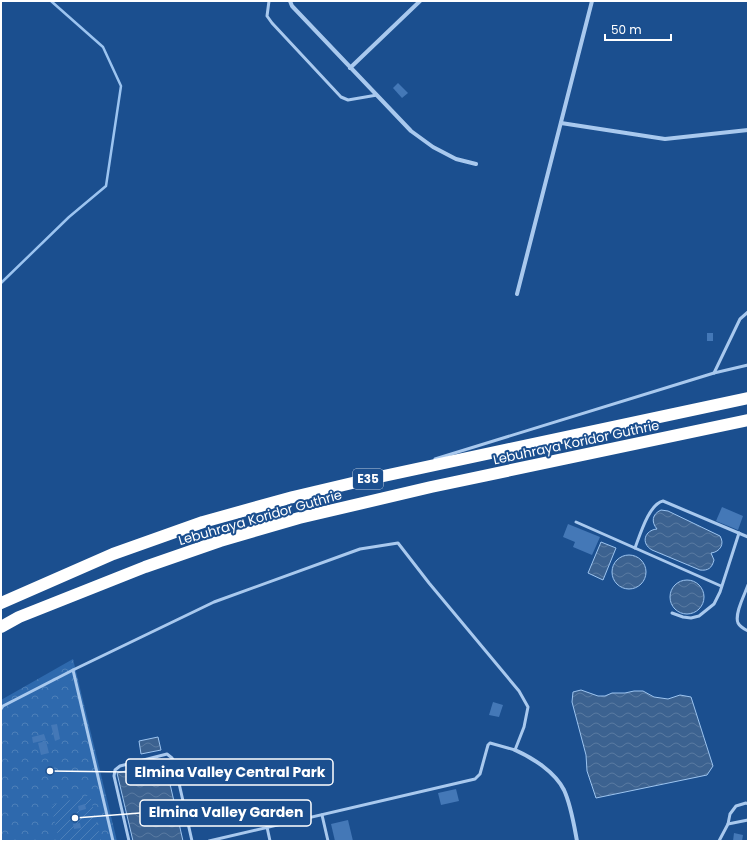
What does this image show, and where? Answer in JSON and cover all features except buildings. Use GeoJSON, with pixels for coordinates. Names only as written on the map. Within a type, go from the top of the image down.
{"type":"FeatureCollection","features":[{"type":"Feature","properties":{"kind":"highway","name":"Lebuhraya Koridor Guthrie"},"geometry":{"type":"LineString","coordinates":[[1,603],[113,554],[203,522],[293,497],[365,480],[748,398]]}},
{"type":"Feature","properties":{"kind":"highway","name":"Lebuhraya Koridor Guthrie"},"geometry":{"type":"LineString","coordinates":[[1,627],[19,617],[145,566],[220,540],[298,518],[748,420]]}},
{"type":"Feature","properties":{"kind":"street"},"geometry":{"type":"LineString","coordinates":[[290,1],[292,6],[411,131],[433,147],[456,159],[476,164]]}},
{"type":"Feature","properties":{"kind":"street"},"geometry":{"type":"LineString","coordinates":[[350,68],[420,1]]}},
{"type":"Feature","properties":{"kind":"street"},"geometry":{"type":"LineString","coordinates":[[517,294],[592,1]]}},
{"type":"Feature","properties":{"kind":"street"},"geometry":{"type":"LineString","coordinates":[[561,123],[665,139],[748,130]]}},
{"type":"Feature","properties":{"kind":"street"},"geometry":{"type":"LineString","coordinates":[[515,750],[538,763],[552,775],[564,789],[578,841]]}},
{"type":"Feature","properties":{"kind":"lane"},"geometry":{"type":"LineString","coordinates":[[269,1],[268,16],[272,23],[341,97],[348,100],[377,95]]}},
{"type":"Feature","properties":{"kind":"lane"},"geometry":{"type":"LineString","coordinates":[[714,373],[740,320],[748,312]]}},
{"type":"Feature","properties":{"kind":"lane"},"geometry":{"type":"LineString","coordinates":[[433,460],[509,438],[714,373],[748,365]]}},
{"type":"Feature","properties":{"kind":"lane"},"geometry":{"type":"LineString","coordinates":[[365,480],[418,464]]}},
{"type":"Feature","properties":{"kind":"lane"},"geometry":{"type":"LineString","coordinates":[[635,548],[652,509],[660,501],[748,537]]}},
{"type":"Feature","properties":{"kind":"lane"},"geometry":{"type":"LineString","coordinates":[[576,522],[721,586]]}},
{"type":"Feature","properties":{"kind":"lane"},"geometry":{"type":"LineString","coordinates":[[672,613],[691,618],[699,616],[714,604],[720,592],[739,533]]}},
{"type":"Feature","properties":{"kind":"lane"},"geometry":{"type":"LineString","coordinates":[[1,709],[3,706],[73,670],[214,602],[360,549],[398,543],[429,583],[519,691],[528,707],[524,727],[515,750],[490,742],[480,774],[476,779],[209,841]]}},
{"type":"Feature","properties":{"kind":"lane"},"geometry":{"type":"LineString","coordinates":[[748,585],[737,616],[737,622],[741,627],[748,631]]}},
{"type":"Feature","properties":{"kind":"lane"},"geometry":{"type":"LineString","coordinates":[[73,670],[113,841]]}},
{"type":"Feature","properties":{"kind":"lane"},"geometry":{"type":"LineString","coordinates":[[129,841],[114,776],[115,770],[120,766],[167,754],[174,761],[192,841]]}},
{"type":"Feature","properties":{"kind":"lane"},"geometry":{"type":"LineString","coordinates":[[719,841],[728,824],[730,814],[736,806],[746,803],[748,804]]}},
{"type":"Feature","properties":{"kind":"lane"},"geometry":{"type":"LineString","coordinates":[[322,815],[328,841]]}},
{"type":"Feature","properties":{"kind":"lane"},"geometry":{"type":"LineString","coordinates":[[728,824],[748,820]]}},
{"type":"Feature","properties":{"kind":"lane"},"geometry":{"type":"LineString","coordinates":[[267,828],[270,841]]}},
{"type":"Feature","properties":{"kind":"green space"},"geometry":{"type":"Polygon","coordinates":[[[73,659],[117,841],[1,841],[1,700],[73,659]]]}},
{"type":"Feature","properties":{"kind":"green space"},"geometry":{"type":"Polygon","coordinates":[[[90,795],[101,841],[61,841],[57,832],[51,805],[90,795]]]}},
{"type":"Feature","properties":{"kind":"water"},"geometry":{"type":"Polygon","coordinates":[[[661,510],[668,511],[720,536],[722,545],[717,551],[711,553],[714,560],[709,568],[700,570],[648,547],[645,541],[647,534],[657,529],[653,518],[661,510]]]}},
{"type":"Feature","properties":{"kind":"water"},"geometry":{"type":"Polygon","coordinates":[[[601,542],[616,548],[603,580],[588,573],[601,542]]]}},
{"type":"Feature","properties":{"kind":"water"},"geometry":{"type":"Polygon","coordinates":[[[626,555],[632,555],[641,560],[645,566],[645,578],[641,584],[632,589],[626,589],[617,584],[612,575],[612,569],[617,560],[626,555]]]}},
{"type":"Feature","properties":{"kind":"water"},"geometry":{"type":"Polygon","coordinates":[[[684,580],[690,580],[699,585],[703,591],[703,603],[699,609],[690,614],[684,614],[675,609],[670,600],[670,594],[675,585],[684,580]]]}},
{"type":"Feature","properties":{"kind":"water"},"geometry":{"type":"Polygon","coordinates":[[[581,690],[598,696],[605,696],[612,693],[643,691],[654,697],[668,699],[680,695],[691,697],[713,766],[707,775],[596,798],[587,771],[586,755],[572,702],[573,692],[581,690]]]}},
{"type":"Feature","properties":{"kind":"water"},"geometry":{"type":"Polygon","coordinates":[[[158,737],[161,750],[141,754],[139,741],[158,737]]]}},
{"type":"Feature","properties":{"kind":"water"},"geometry":{"type":"Polygon","coordinates":[[[165,762],[183,841],[133,841],[117,773],[165,762]]]}},
{"type":"Feature","properties":{"kind":"waterway"},"geometry":{"type":"LineString","coordinates":[[1,283],[69,217],[106,186],[121,86],[103,47],[51,1]]}},
{"type":"Feature","properties":{"kind":"place","name":"Elmina Valley Central Park"},"geometry":{"type":"Point","coordinates":[50,771]}},
{"type":"Feature","properties":{"kind":"place","name":"Elmina Valley Garden"},"geometry":{"type":"Point","coordinates":[75,818]}}]}
